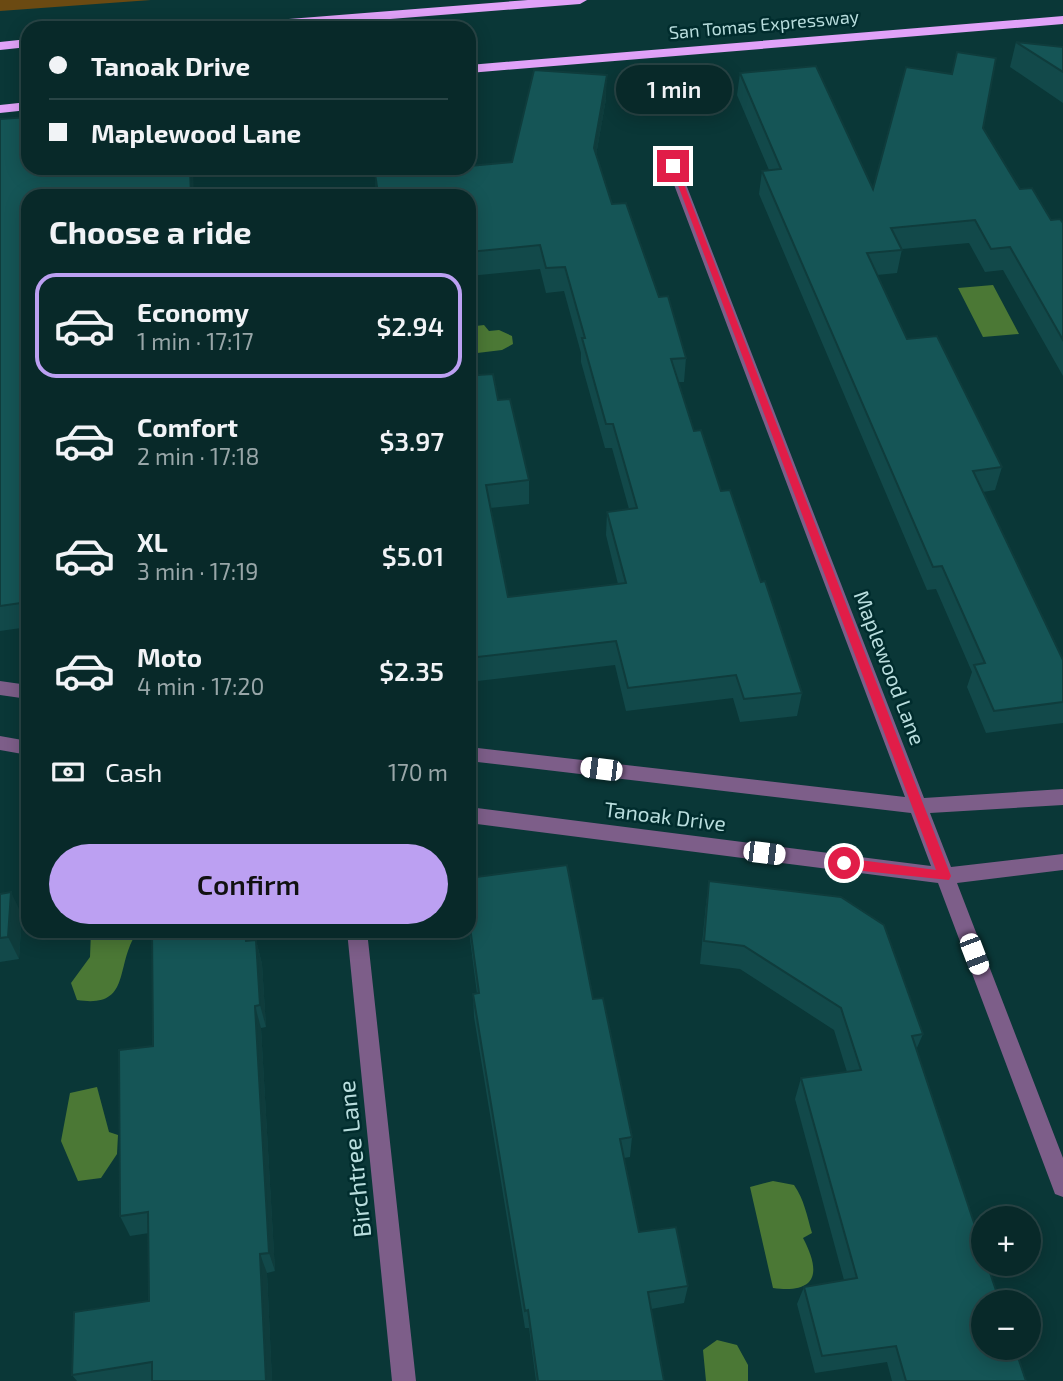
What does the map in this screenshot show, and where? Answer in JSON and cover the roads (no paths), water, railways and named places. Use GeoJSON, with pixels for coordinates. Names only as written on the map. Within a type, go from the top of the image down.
{"type":"FeatureCollection","features":[{"type":"Feature","properties":{"kind":"highway"},"geometry":{"type":"LineString","coordinates":[[313,21],[580,0]]}},
{"type":"Feature","properties":{"kind":"highway","name":"San Tomas Expressway"},"geometry":{"type":"LineString","coordinates":[[476,68],[1063,20]]}},
{"type":"Feature","properties":{"kind":"highway"},"geometry":{"type":"LineString","coordinates":[[937,30],[1063,33]]}},
{"type":"Feature","properties":{"kind":"highway"},"geometry":{"type":"LineString","coordinates":[[0,46],[21,44]]}},
{"type":"Feature","properties":{"kind":"highway"},"geometry":{"type":"LineString","coordinates":[[0,109],[21,107]]}},
{"type":"Feature","properties":{"kind":"street","name":"Maplewood Lane"},"geometry":{"type":"LineString","coordinates":[[673,166],[1063,1186]]}},
{"type":"Feature","properties":{"kind":"street"},"geometry":{"type":"LineString","coordinates":[[0,688],[21,691]]}},
{"type":"Feature","properties":{"kind":"street"},"geometry":{"type":"LineString","coordinates":[[0,743],[21,747]]}},
{"type":"Feature","properties":{"kind":"street","name":"Tanoak Drive"},"geometry":{"type":"LineString","coordinates":[[476,755],[917,806],[1063,797]]}},
{"type":"Feature","properties":{"kind":"street","name":"Tanoak Drive"},"geometry":{"type":"LineString","coordinates":[[476,816],[945,876],[1063,862]]}},
{"type":"Feature","properties":{"kind":"street","name":"Birchtree Lane"},"geometry":{"type":"LineString","coordinates":[[358,938],[404,1381]]}}]}
